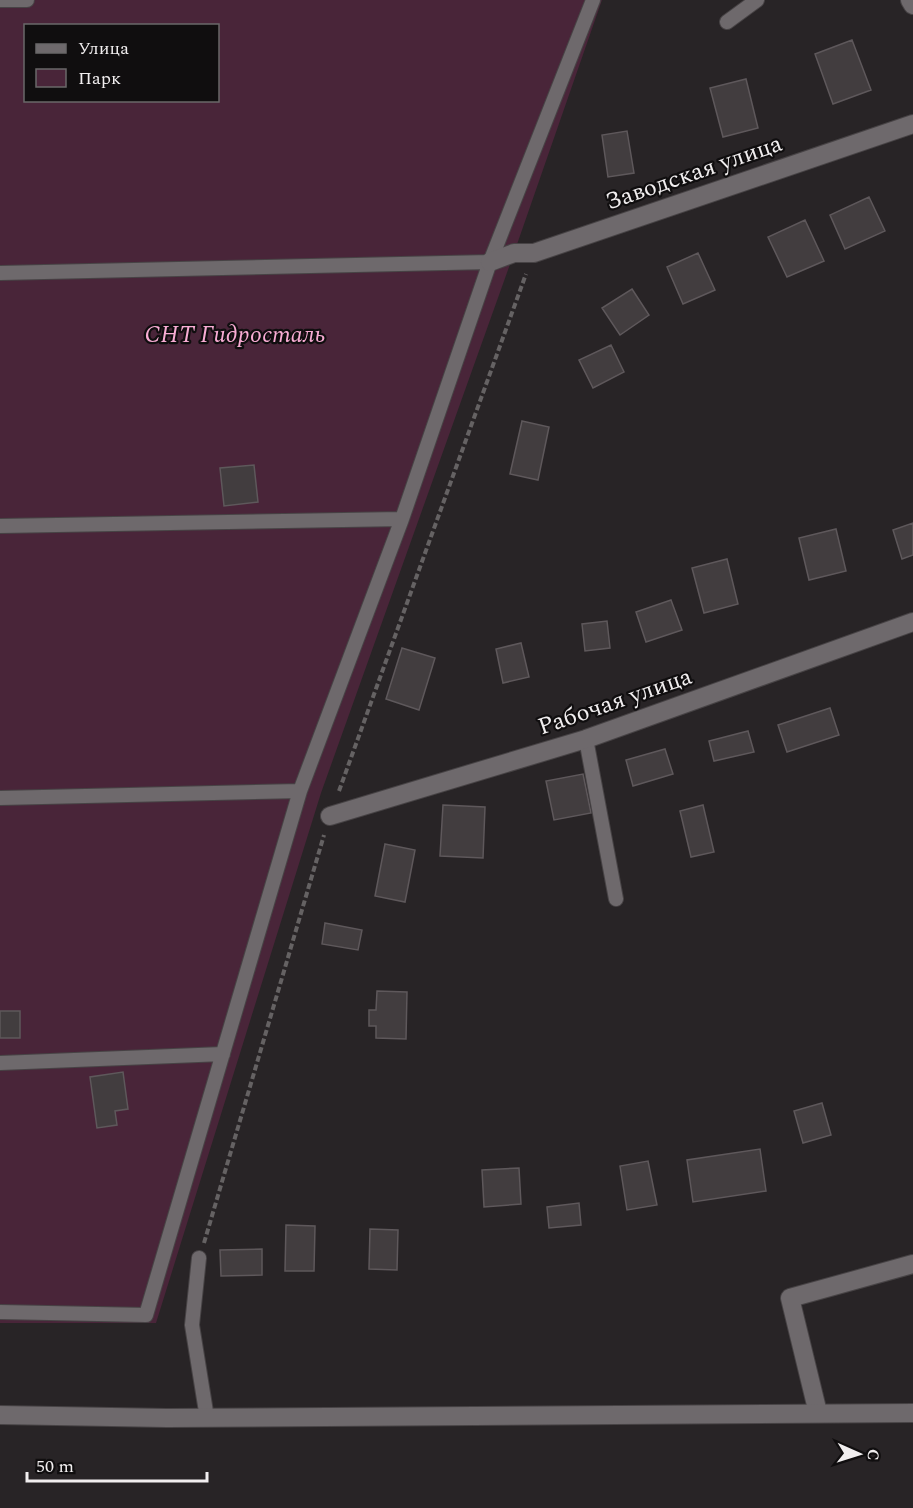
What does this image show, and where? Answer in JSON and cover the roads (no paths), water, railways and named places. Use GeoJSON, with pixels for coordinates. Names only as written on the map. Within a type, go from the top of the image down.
{"type":"FeatureCollection","features":[{"type":"Feature","properties":{"kind":"street"},"geometry":{"type":"LineString","coordinates":[[910,0],[913,5]]}},
{"type":"Feature","properties":{"kind":"street","name":"Заводская улица"},"geometry":{"type":"LineString","coordinates":[[490,262],[514,253],[534,253],[913,124]]}},
{"type":"Feature","properties":{"kind":"street","name":"Рабочая улица"},"geometry":{"type":"LineString","coordinates":[[330,816],[586,739],[913,622]]}},
{"type":"Feature","properties":{"kind":"street"},"geometry":{"type":"LineString","coordinates":[[818,1413],[790,1298],[913,1264]]}},
{"type":"Feature","properties":{"kind":"street"},"geometry":{"type":"LineString","coordinates":[[0,1415],[207,1418],[913,1413]]}},
{"type":"Feature","properties":{"kind":"lane"},"geometry":{"type":"LineString","coordinates":[[0,0],[27,0]]}},
{"type":"Feature","properties":{"kind":"lane"},"geometry":{"type":"LineString","coordinates":[[0,1312],[146,1315],[300,791],[402,519],[490,262],[593,0]]}},
{"type":"Feature","properties":{"kind":"lane"},"geometry":{"type":"LineString","coordinates":[[727,22],[757,0]]}},
{"type":"Feature","properties":{"kind":"lane"},"geometry":{"type":"LineString","coordinates":[[0,273],[490,262]]}},
{"type":"Feature","properties":{"kind":"lane"},"geometry":{"type":"LineString","coordinates":[[0,526],[402,519]]}},
{"type":"Feature","properties":{"kind":"lane"},"geometry":{"type":"LineString","coordinates":[[586,739],[616,899]]}},
{"type":"Feature","properties":{"kind":"lane"},"geometry":{"type":"LineString","coordinates":[[0,798],[300,791]]}},
{"type":"Feature","properties":{"kind":"lane"},"geometry":{"type":"LineString","coordinates":[[0,1063],[223,1054]]}},
{"type":"Feature","properties":{"kind":"lane"},"geometry":{"type":"LineString","coordinates":[[200,1258],[192,1325],[207,1418]]}},
{"type":"Feature","properties":{"kind":"park label","name":"СНТ Гидросталь"},"geometry":{"type":"Point","coordinates":[235,335]}}]}
